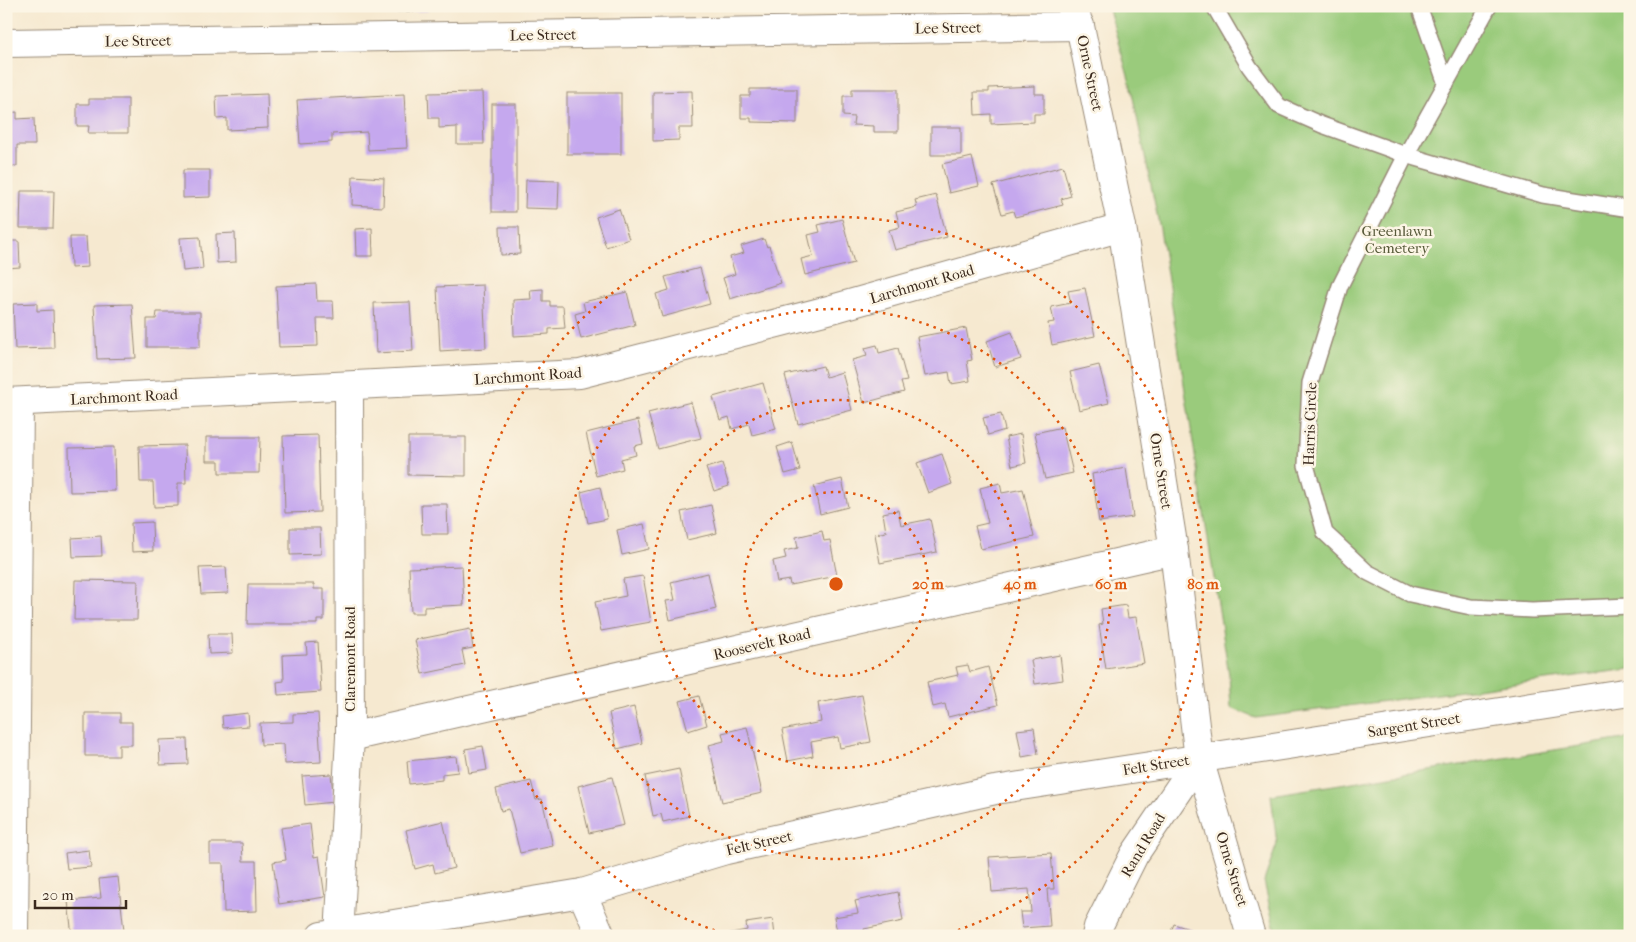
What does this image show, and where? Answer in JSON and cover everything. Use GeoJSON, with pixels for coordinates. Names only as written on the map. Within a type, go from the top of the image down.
{"type":"FeatureCollection","features":[{"type":"Feature","properties":{"kind":"street","name":"Lee Street"},"geometry":{"type":"LineString","coordinates":[[6,43],[1076,16]]}},
{"type":"Feature","properties":{"kind":"street","name":"Orne Street"},"geometry":{"type":"LineString","coordinates":[[1076,16],[1122,227],[1174,550],[1199,759],[1251,936]]}},
{"type":"Feature","properties":{"kind":"street","name":"Larchmont Road"},"geometry":{"type":"LineString","coordinates":[[12,402],[349,387],[580,374],[832,309],[1122,227]]}},
{"type":"Feature","properties":{"kind":"street","name":"Claremont Road"},"geometry":{"type":"LineString","coordinates":[[333,934],[350,737],[349,387]]}},
{"type":"Feature","properties":{"kind":"street"},"geometry":{"type":"LineString","coordinates":[[12,402],[14,936]]}},
{"type":"Feature","properties":{"kind":"street","name":"Roosevelt Road"},"geometry":{"type":"LineString","coordinates":[[350,737],[1174,550]]}},
{"type":"Feature","properties":{"kind":"street","name":"Sargent Street"},"geometry":{"type":"LineString","coordinates":[[1199,759],[1630,692]]}},
{"type":"Feature","properties":{"kind":"street","name":"Felt Street"},"geometry":{"type":"LineString","coordinates":[[333,934],[582,893],[726,850],[995,790],[1199,759]]}},
{"type":"Feature","properties":{"kind":"street","name":"Rand Road"},"geometry":{"type":"LineString","coordinates":[[1096,936],[1098,927],[1134,855],[1199,759]]}},
{"type":"Feature","properties":{"kind":"street"},"geometry":{"type":"LineString","coordinates":[[582,893],[601,936]]}},
{"type":"Feature","properties":{"kind":"lane"},"geometry":{"type":"LineString","coordinates":[[1214,6],[1249,66],[1279,106],[1322,126],[1406,155],[1543,196],[1630,209]]}},
{"type":"Feature","properties":{"kind":"lane"},"geometry":{"type":"LineString","coordinates":[[1419,6],[1446,84]]}},
{"type":"Feature","properties":{"kind":"lane","name":"Harris Circle"},"geometry":{"type":"LineString","coordinates":[[1489,6],[1406,155],[1340,286],[1310,383],[1306,465],[1325,534],[1367,572],[1410,594],[1480,607],[1532,610],[1630,606]]}},
{"type":"Feature","properties":{"kind":"path"},"geometry":{"type":"LineString","coordinates":[[1616,936],[1630,928]]}},
{"type":"Feature","properties":{"kind":"green space","name":"Greenlawn Cemetery"},"geometry":{"type":"Polygon","coordinates":[[[1108,6],[1630,6],[1630,669],[1256,718],[1231,708],[1229,675],[1160,229],[1130,83],[1108,6]]]}},
{"type":"Feature","properties":{"kind":"green space"},"geometry":{"type":"Polygon","coordinates":[[[1630,738],[1630,936],[1276,936],[1264,881],[1277,844],[1271,795],[1630,738]]]}},
{"type":"Feature","properties":{"kind":"building"},"geometry":{"type":"Polygon","coordinates":[[[391,6],[428,6],[428,11],[391,12],[391,6]]]}},
{"type":"Feature","properties":{"kind":"building"},"geometry":{"type":"Polygon","coordinates":[[[1035,86],[1035,94],[1044,94],[1044,114],[1034,114],[1034,122],[991,124],[991,114],[975,115],[974,92],[989,92],[989,88],[1035,86]]]}},
{"type":"Feature","properties":{"kind":"building"},"geometry":{"type":"Polygon","coordinates":[[[750,89],[797,89],[797,123],[751,122],[751,118],[741,118],[741,96],[750,96],[750,89]]]}},
{"type":"Feature","properties":{"kind":"building"},"geometry":{"type":"Polygon","coordinates":[[[852,89],[898,89],[898,132],[874,132],[874,126],[853,125],[854,117],[843,116],[843,96],[852,96],[852,89]]]}},
{"type":"Feature","properties":{"kind":"building"},"geometry":{"type":"Polygon","coordinates":[[[692,91],[693,128],[679,128],[679,140],[653,141],[653,92],[692,91]]]}},
{"type":"Feature","properties":{"kind":"building"},"geometry":{"type":"Polygon","coordinates":[[[482,92],[484,144],[457,144],[457,127],[439,128],[439,118],[429,118],[428,93],[482,92]]]}},
{"type":"Feature","properties":{"kind":"building"},"geometry":{"type":"Polygon","coordinates":[[[567,93],[621,93],[621,154],[567,154],[567,93]]]}},
{"type":"Feature","properties":{"kind":"building"},"geometry":{"type":"Polygon","coordinates":[[[267,94],[268,128],[227,130],[227,118],[217,119],[216,96],[267,94]]]}},
{"type":"Feature","properties":{"kind":"building"},"geometry":{"type":"Polygon","coordinates":[[[404,94],[407,148],[368,150],[367,132],[332,134],[332,142],[300,144],[297,100],[404,94]]]}},
{"type":"Feature","properties":{"kind":"building"},"geometry":{"type":"Polygon","coordinates":[[[89,99],[128,99],[128,133],[88,133],[89,126],[77,126],[77,104],[89,104],[89,99]]]}},
{"type":"Feature","properties":{"kind":"building"},"geometry":{"type":"Polygon","coordinates":[[[492,104],[516,104],[516,212],[492,212],[492,104]]]}},
{"type":"Feature","properties":{"kind":"building"},"geometry":{"type":"Polygon","coordinates":[[[17,112],[17,119],[34,118],[35,145],[17,145],[17,166],[6,166],[6,113],[17,112]]]}},
{"type":"Feature","properties":{"kind":"building"},"geometry":{"type":"Polygon","coordinates":[[[931,127],[961,127],[961,155],[931,155],[931,127]]]}},
{"type":"Feature","properties":{"kind":"building"},"geometry":{"type":"Polygon","coordinates":[[[972,157],[979,186],[949,193],[942,164],[972,157]]]}},
{"type":"Feature","properties":{"kind":"building"},"geometry":{"type":"Polygon","coordinates":[[[1063,166],[1071,196],[1061,199],[1063,205],[1015,217],[1013,211],[1002,214],[993,185],[1063,166]]]}},
{"type":"Feature","properties":{"kind":"building"},"geometry":{"type":"Polygon","coordinates":[[[183,170],[210,170],[210,197],[183,198],[183,170]]]}},
{"type":"Feature","properties":{"kind":"building"},"geometry":{"type":"Polygon","coordinates":[[[353,176],[384,178],[383,207],[352,205],[353,176]]]}},
{"type":"Feature","properties":{"kind":"building"},"geometry":{"type":"Polygon","coordinates":[[[526,180],[559,181],[558,209],[525,208],[526,180]]]}},
{"type":"Feature","properties":{"kind":"building"},"geometry":{"type":"Polygon","coordinates":[[[21,191],[54,191],[53,228],[20,228],[21,191]]]}},
{"type":"Feature","properties":{"kind":"building"},"geometry":{"type":"Polygon","coordinates":[[[936,195],[947,237],[895,250],[889,230],[900,227],[896,212],[917,207],[915,200],[936,195]]]}},
{"type":"Feature","properties":{"kind":"building"},"geometry":{"type":"Polygon","coordinates":[[[619,209],[629,239],[606,247],[596,217],[619,209]]]}},
{"type":"Feature","properties":{"kind":"building"},"geometry":{"type":"Polygon","coordinates":[[[842,219],[854,263],[805,275],[801,259],[813,256],[808,235],[820,232],[818,225],[842,219]]]}},
{"type":"Feature","properties":{"kind":"building"},"geometry":{"type":"Polygon","coordinates":[[[500,227],[519,227],[520,254],[501,255],[500,227]]]}},
{"type":"Feature","properties":{"kind":"building"},"geometry":{"type":"Polygon","coordinates":[[[372,228],[373,256],[356,256],[355,229],[372,228]]]}},
{"type":"Feature","properties":{"kind":"building"},"geometry":{"type":"Polygon","coordinates":[[[235,233],[236,262],[217,263],[216,234],[235,233]]]}},
{"type":"Feature","properties":{"kind":"building"},"geometry":{"type":"Polygon","coordinates":[[[70,237],[86,237],[88,267],[71,268],[70,237]]]}},
{"type":"Feature","properties":{"kind":"building"},"geometry":{"type":"Polygon","coordinates":[[[200,237],[203,269],[183,271],[180,238],[200,237]]]}},
{"type":"Feature","properties":{"kind":"building"},"geometry":{"type":"Polygon","coordinates":[[[764,239],[767,247],[769,246],[781,283],[730,299],[723,278],[735,274],[730,257],[744,253],[741,246],[764,239]]]}},
{"type":"Feature","properties":{"kind":"building"},"geometry":{"type":"Polygon","coordinates":[[[6,241],[19,241],[20,267],[6,268],[6,241]]]}},
{"type":"Feature","properties":{"kind":"building"},"geometry":{"type":"Polygon","coordinates":[[[700,268],[710,304],[662,317],[656,294],[669,290],[665,277],[700,268]]]}},
{"type":"Feature","properties":{"kind":"building"},"geometry":{"type":"Polygon","coordinates":[[[316,284],[317,301],[333,301],[334,318],[317,318],[318,346],[279,347],[276,286],[316,284]]]}},
{"type":"Feature","properties":{"kind":"building"},"geometry":{"type":"Polygon","coordinates":[[[483,285],[486,348],[440,351],[437,287],[483,285]]]}},
{"type":"Feature","properties":{"kind":"building"},"geometry":{"type":"Polygon","coordinates":[[[1085,288],[1095,336],[1052,345],[1048,323],[1054,322],[1051,307],[1071,303],[1068,291],[1085,288]]]}},
{"type":"Feature","properties":{"kind":"building"},"geometry":{"type":"Polygon","coordinates":[[[543,289],[543,301],[550,301],[550,306],[563,306],[565,328],[549,329],[549,334],[514,336],[513,300],[531,299],[530,290],[543,289]]]}},
{"type":"Feature","properties":{"kind":"building"},"geometry":{"type":"Polygon","coordinates":[[[627,292],[635,325],[581,339],[575,314],[585,311],[583,302],[627,292]]]}},
{"type":"Feature","properties":{"kind":"building"},"geometry":{"type":"Polygon","coordinates":[[[410,302],[413,351],[376,353],[374,303],[410,302]]]}},
{"type":"Feature","properties":{"kind":"building"},"geometry":{"type":"Polygon","coordinates":[[[37,303],[37,311],[53,310],[54,348],[15,349],[13,304],[37,303]]]}},
{"type":"Feature","properties":{"kind":"building"},"geometry":{"type":"Polygon","coordinates":[[[132,304],[136,358],[97,359],[94,305],[132,304]]]}},
{"type":"Feature","properties":{"kind":"building"},"geometry":{"type":"Polygon","coordinates":[[[157,312],[200,312],[200,347],[147,347],[147,319],[156,319],[157,312]]]}},
{"type":"Feature","properties":{"kind":"building"},"geometry":{"type":"Polygon","coordinates":[[[966,328],[972,360],[967,361],[970,381],[951,384],[949,372],[925,376],[917,337],[966,328]]]}},
{"type":"Feature","properties":{"kind":"building"},"geometry":{"type":"Polygon","coordinates":[[[1012,332],[1021,359],[995,367],[987,341],[1012,332]]]}},
{"type":"Feature","properties":{"kind":"building"},"geometry":{"type":"Polygon","coordinates":[[[877,345],[879,353],[898,348],[907,381],[901,382],[904,392],[864,403],[852,360],[867,356],[865,348],[877,345]]]}},
{"type":"Feature","properties":{"kind":"building"},"geometry":{"type":"Polygon","coordinates":[[[1099,365],[1109,403],[1079,410],[1070,372],[1099,365]]]}},
{"type":"Feature","properties":{"kind":"building"},"geometry":{"type":"Polygon","coordinates":[[[823,366],[826,377],[842,372],[852,410],[798,424],[785,375],[823,366]]]}},
{"type":"Feature","properties":{"kind":"building"},"geometry":{"type":"Polygon","coordinates":[[[763,383],[776,429],[752,435],[749,424],[732,429],[729,417],[720,420],[713,397],[763,383]]]}},
{"type":"Feature","properties":{"kind":"building"},"geometry":{"type":"Polygon","coordinates":[[[691,402],[701,438],[658,449],[648,413],[691,402]]]}},
{"type":"Feature","properties":{"kind":"building"},"geometry":{"type":"Polygon","coordinates":[[[1001,414],[1005,430],[988,435],[983,418],[1001,414]]]}},
{"type":"Feature","properties":{"kind":"building"},"geometry":{"type":"Polygon","coordinates":[[[638,420],[643,444],[634,446],[636,455],[621,459],[623,469],[596,476],[586,433],[638,420]]]}},
{"type":"Feature","properties":{"kind":"building"},"geometry":{"type":"Polygon","coordinates":[[[1062,427],[1073,473],[1045,479],[1035,433],[1062,427]]]}},
{"type":"Feature","properties":{"kind":"building"},"geometry":{"type":"Polygon","coordinates":[[[1021,434],[1026,463],[1012,466],[1006,437],[1021,434]]]}},
{"type":"Feature","properties":{"kind":"building"},"geometry":{"type":"Polygon","coordinates":[[[318,435],[320,512],[285,513],[283,436],[318,435]]]}},
{"type":"Feature","properties":{"kind":"building"},"geometry":{"type":"Polygon","coordinates":[[[206,437],[260,437],[259,473],[219,473],[219,461],[206,461],[206,437]]]}},
{"type":"Feature","properties":{"kind":"building"},"geometry":{"type":"Polygon","coordinates":[[[408,437],[466,437],[466,476],[408,475],[408,437]]]}},
{"type":"Feature","properties":{"kind":"building"},"geometry":{"type":"Polygon","coordinates":[[[792,442],[800,470],[785,474],[777,447],[792,442]]]}},
{"type":"Feature","properties":{"kind":"building"},"geometry":{"type":"Polygon","coordinates":[[[185,445],[186,483],[178,483],[178,506],[154,507],[153,482],[140,482],[139,446],[185,445]]]}},
{"type":"Feature","properties":{"kind":"building"},"geometry":{"type":"Polygon","coordinates":[[[114,447],[115,491],[70,492],[69,448],[114,447]]]}},
{"type":"Feature","properties":{"kind":"building"},"geometry":{"type":"Polygon","coordinates":[[[942,454],[952,484],[928,493],[917,463],[942,454]]]}},
{"type":"Feature","properties":{"kind":"building"},"geometry":{"type":"Polygon","coordinates":[[[722,463],[729,486],[714,491],[706,468],[722,463]]]}},
{"type":"Feature","properties":{"kind":"building"},"geometry":{"type":"Polygon","coordinates":[[[1126,468],[1133,517],[1099,522],[1092,474],[1126,468]]]}},
{"type":"Feature","properties":{"kind":"building"},"geometry":{"type":"Polygon","coordinates":[[[842,479],[848,507],[820,514],[814,486],[842,479]]]}},
{"type":"Feature","properties":{"kind":"building"},"geometry":{"type":"Polygon","coordinates":[[[1000,483],[1002,493],[1023,489],[1034,537],[981,549],[975,526],[988,523],[980,488],[1000,483]]]}},
{"type":"Feature","properties":{"kind":"building"},"geometry":{"type":"Polygon","coordinates":[[[600,487],[607,519],[588,523],[581,492],[600,487]]]}},
{"type":"Feature","properties":{"kind":"building"},"geometry":{"type":"Polygon","coordinates":[[[421,504],[447,504],[448,534],[422,534],[421,504]]]}},
{"type":"Feature","properties":{"kind":"building"},"geometry":{"type":"Polygon","coordinates":[[[711,505],[717,533],[687,540],[681,512],[711,505]]]}},
{"type":"Feature","properties":{"kind":"building"},"geometry":{"type":"Polygon","coordinates":[[[898,510],[901,525],[930,519],[937,552],[880,563],[875,534],[886,532],[883,513],[898,510]]]}},
{"type":"Feature","properties":{"kind":"building"},"geometry":{"type":"Polygon","coordinates":[[[152,522],[153,551],[132,552],[131,523],[152,522]]]}},
{"type":"Feature","properties":{"kind":"building"},"geometry":{"type":"Polygon","coordinates":[[[644,524],[649,549],[622,555],[617,530],[644,524]]]}},
{"type":"Feature","properties":{"kind":"building"},"geometry":{"type":"Polygon","coordinates":[[[290,528],[320,528],[321,554],[290,555],[290,528]]]}},
{"type":"Feature","properties":{"kind":"building"},"geometry":{"type":"Polygon","coordinates":[[[822,531],[824,541],[830,540],[837,576],[790,585],[789,580],[777,582],[773,561],[786,558],[784,551],[798,548],[796,537],[822,531]]]}},
{"type":"Feature","properties":{"kind":"building"},"geometry":{"type":"Polygon","coordinates":[[[101,536],[102,556],[73,557],[72,538],[101,536]]]}},
{"type":"Feature","properties":{"kind":"building"},"geometry":{"type":"Polygon","coordinates":[[[462,566],[464,605],[424,607],[424,613],[411,613],[409,568],[462,566]]]}},
{"type":"Feature","properties":{"kind":"building"},"geometry":{"type":"Polygon","coordinates":[[[226,567],[228,593],[201,594],[199,568],[226,567]]]}},
{"type":"Feature","properties":{"kind":"building"},"geometry":{"type":"Polygon","coordinates":[[[708,573],[716,609],[670,620],[666,601],[675,600],[671,582],[708,573]]]}},
{"type":"Feature","properties":{"kind":"building"},"geometry":{"type":"Polygon","coordinates":[[[643,576],[651,622],[601,631],[595,602],[626,596],[623,579],[643,576]]]}},
{"type":"Feature","properties":{"kind":"building"},"geometry":{"type":"Polygon","coordinates":[[[75,580],[138,581],[137,620],[74,620],[75,580]]]}},
{"type":"Feature","properties":{"kind":"building"},"geometry":{"type":"Polygon","coordinates":[[[248,584],[314,584],[314,589],[324,589],[324,620],[317,620],[317,624],[247,624],[248,584]]]}},
{"type":"Feature","properties":{"kind":"building"},"geometry":{"type":"Polygon","coordinates":[[[1126,605],[1128,618],[1136,617],[1144,663],[1106,669],[1099,625],[1103,624],[1101,609],[1126,605]]]}},
{"type":"Feature","properties":{"kind":"building"},"geometry":{"type":"Polygon","coordinates":[[[470,629],[473,648],[462,650],[465,665],[422,674],[415,640],[470,629]]]}},
{"type":"Feature","properties":{"kind":"building"},"geometry":{"type":"Polygon","coordinates":[[[208,634],[232,634],[233,653],[209,654],[208,634]]]}},
{"type":"Feature","properties":{"kind":"building"},"geometry":{"type":"Polygon","coordinates":[[[318,642],[321,692],[278,695],[277,682],[284,681],[283,655],[307,654],[306,643],[318,642]]]}},
{"type":"Feature","properties":{"kind":"building"},"geometry":{"type":"Polygon","coordinates":[[[1060,655],[1063,680],[1035,684],[1031,660],[1060,655]]]}},
{"type":"Feature","properties":{"kind":"building"},"geometry":{"type":"Polygon","coordinates":[[[968,665],[970,672],[988,667],[998,705],[948,717],[945,704],[933,707],[927,682],[958,675],[956,667],[968,665]]]}},
{"type":"Feature","properties":{"kind":"building"},"geometry":{"type":"Polygon","coordinates":[[[862,695],[871,742],[840,748],[838,737],[811,742],[813,756],[788,761],[782,730],[821,722],[818,703],[862,695]]]}},
{"type":"Feature","properties":{"kind":"building"},"geometry":{"type":"Polygon","coordinates":[[[699,696],[707,725],[688,731],[680,701],[699,696]]]}},
{"type":"Feature","properties":{"kind":"building"},"geometry":{"type":"Polygon","coordinates":[[[634,707],[642,743],[617,749],[609,713],[634,707]]]}},
{"type":"Feature","properties":{"kind":"building"},"geometry":{"type":"Polygon","coordinates":[[[85,713],[120,713],[120,722],[132,722],[132,745],[119,745],[119,756],[85,756],[85,713]]]}},
{"type":"Feature","properties":{"kind":"building"},"geometry":{"type":"Polygon","coordinates":[[[248,713],[249,726],[223,728],[222,716],[248,713]]]}},
{"type":"Feature","properties":{"kind":"building"},"geometry":{"type":"Polygon","coordinates":[[[318,713],[321,762],[285,764],[284,744],[261,745],[260,723],[293,722],[293,714],[318,713]]]}},
{"type":"Feature","properties":{"kind":"building"},"geometry":{"type":"Polygon","coordinates":[[[747,727],[762,793],[722,802],[709,745],[724,741],[722,733],[747,727]]]}},
{"type":"Feature","properties":{"kind":"building"},"geometry":{"type":"Polygon","coordinates":[[[1034,728],[1038,754],[1022,757],[1017,730],[1034,728]]]}},
{"type":"Feature","properties":{"kind":"building"},"geometry":{"type":"Polygon","coordinates":[[[187,739],[188,764],[160,765],[159,740],[187,739]]]}},
{"type":"Feature","properties":{"kind":"building"},"geometry":{"type":"Polygon","coordinates":[[[483,746],[487,770],[469,773],[465,749],[483,746]]]}},
{"type":"Feature","properties":{"kind":"building"},"geometry":{"type":"Polygon","coordinates":[[[456,756],[458,772],[442,774],[442,780],[409,784],[407,761],[456,756]]]}},
{"type":"Feature","properties":{"kind":"building"},"geometry":{"type":"Polygon","coordinates":[[[679,769],[689,816],[663,822],[661,814],[653,816],[645,776],[679,769]]]}},
{"type":"Feature","properties":{"kind":"building"},"geometry":{"type":"Polygon","coordinates":[[[331,774],[334,802],[305,805],[302,776],[331,774]]]}},
{"type":"Feature","properties":{"kind":"building"},"geometry":{"type":"Polygon","coordinates":[[[612,777],[624,825],[589,833],[578,786],[612,777]]]}},
{"type":"Feature","properties":{"kind":"building"},"geometry":{"type":"Polygon","coordinates":[[[531,781],[536,800],[542,799],[553,846],[520,853],[509,809],[501,811],[496,789],[531,781]]]}},
{"type":"Feature","properties":{"kind":"building"},"geometry":{"type":"Polygon","coordinates":[[[443,821],[454,868],[435,873],[433,864],[415,869],[406,830],[443,821]]]}},
{"type":"Feature","properties":{"kind":"building"},"geometry":{"type":"Polygon","coordinates":[[[310,824],[314,857],[319,856],[325,897],[279,904],[273,862],[286,860],[281,828],[310,824]]]}},
{"type":"Feature","properties":{"kind":"building"},"geometry":{"type":"Polygon","coordinates":[[[210,843],[242,843],[243,861],[256,861],[257,911],[224,912],[223,863],[210,863],[210,843]]]}},
{"type":"Feature","properties":{"kind":"building"},"geometry":{"type":"Polygon","coordinates":[[[89,850],[91,867],[67,869],[65,853],[89,850]]]}},
{"type":"Feature","properties":{"kind":"building"},"geometry":{"type":"Polygon","coordinates":[[[1051,853],[1054,889],[1047,889],[1050,926],[1022,928],[1020,912],[1031,912],[1029,889],[992,892],[989,857],[1051,853]]]}},
{"type":"Feature","properties":{"kind":"building"},"geometry":{"type":"Polygon","coordinates":[[[118,877],[124,931],[72,936],[68,901],[101,898],[99,879],[118,877]]]}},
{"type":"Feature","properties":{"kind":"building"},"geometry":{"type":"Polygon","coordinates":[[[898,892],[903,921],[864,929],[865,936],[838,936],[834,917],[858,913],[855,901],[898,892]]]}},
{"type":"Feature","properties":{"kind":"building"},"geometry":{"type":"Polygon","coordinates":[[[773,919],[775,936],[715,936],[747,930],[746,923],[773,919]]]}},
{"type":"Feature","properties":{"kind":"building"},"geometry":{"type":"Polygon","coordinates":[[[1174,924],[1207,935],[1207,936],[1169,936],[1174,924]]]}}]}
